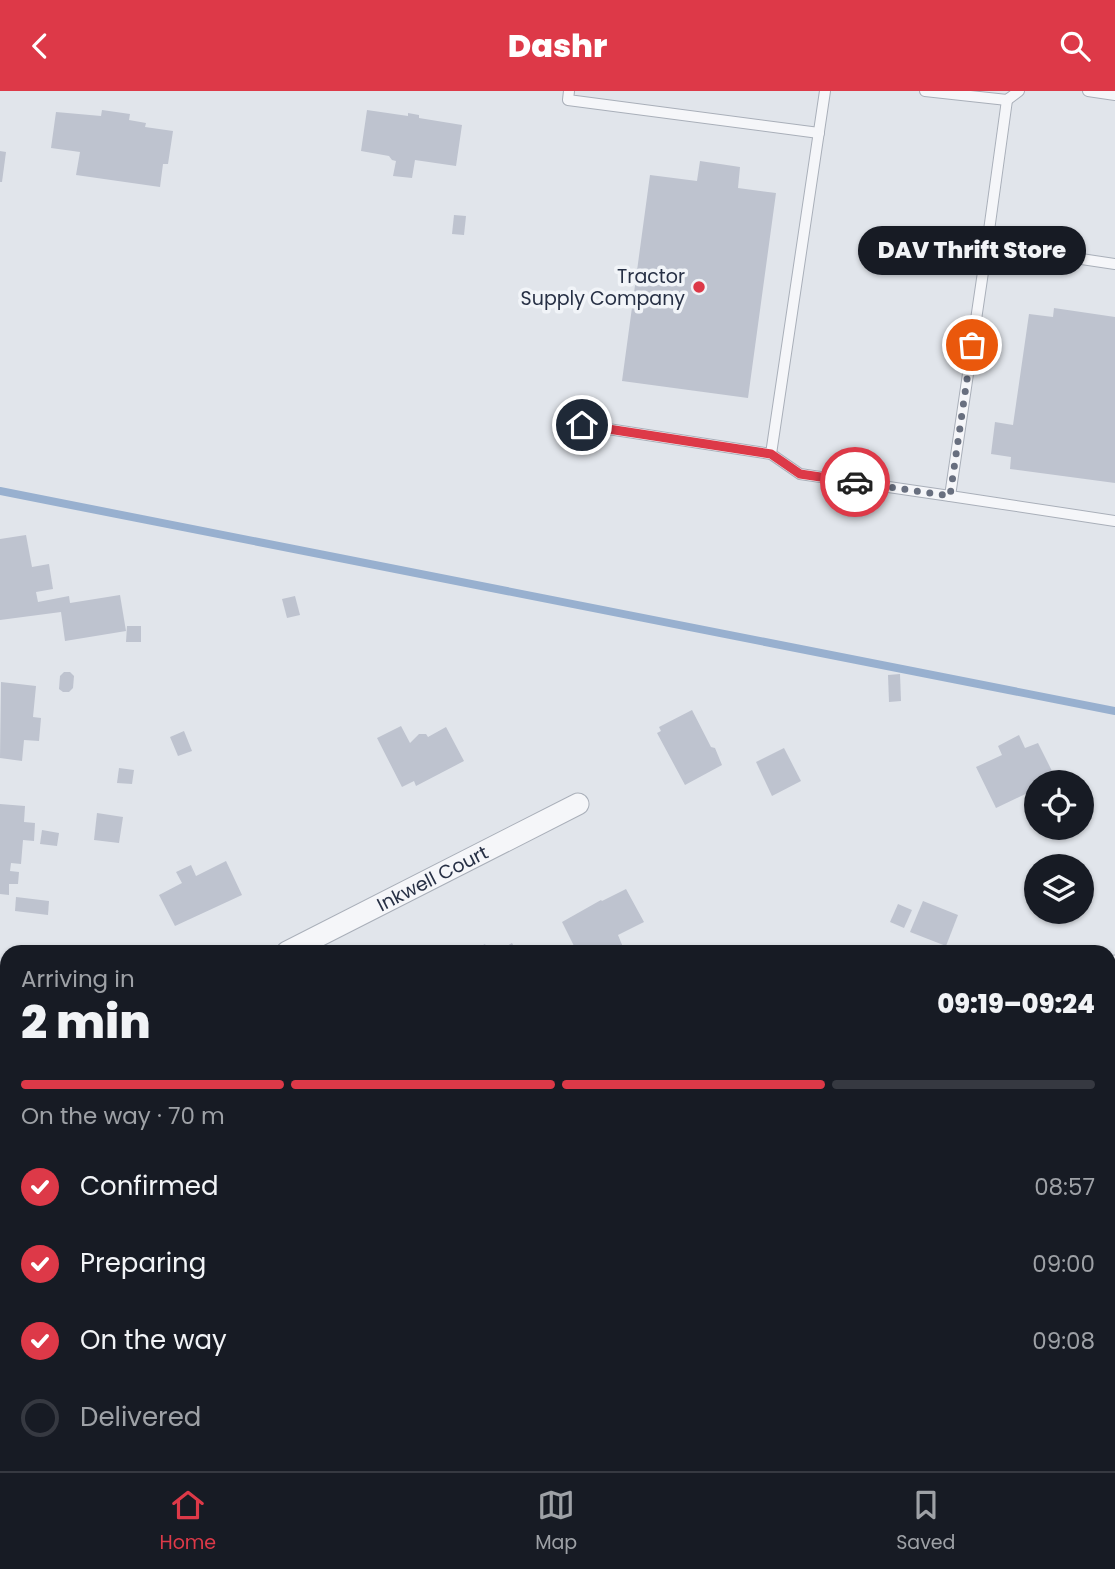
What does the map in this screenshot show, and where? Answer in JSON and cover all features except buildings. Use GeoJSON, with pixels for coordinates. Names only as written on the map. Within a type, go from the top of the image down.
{"type":"FeatureCollection","features":[{"type":"Feature","properties":{"kind":"street","name":"Inkwell Court"},"geometry":{"type":"LineString","coordinates":[[301,945],[578,804]]}},
{"type":"Feature","properties":{"kind":"lane"},"geometry":{"type":"LineString","coordinates":[[569,91],[568,100],[818,133]]}},
{"type":"Feature","properties":{"kind":"lane"},"geometry":{"type":"LineString","coordinates":[[771,454],[825,91]]}},
{"type":"Feature","properties":{"kind":"lane"},"geometry":{"type":"LineString","coordinates":[[925,91],[1007,100],[1019,91]]}},
{"type":"Feature","properties":{"kind":"lane"},"geometry":{"type":"LineString","coordinates":[[1088,91],[1115,95]]}},
{"type":"Feature","properties":{"kind":"lane"},"geometry":{"type":"LineString","coordinates":[[950,496],[1007,100]]}},
{"type":"Feature","properties":{"kind":"lane"},"geometry":{"type":"LineString","coordinates":[[987,245],[1115,264]]}},
{"type":"Feature","properties":{"kind":"lane"},"geometry":{"type":"LineString","coordinates":[[582,425],[771,454],[800,474],[1115,521]]}},
{"type":"Feature","properties":{"kind":"waterway"},"geometry":{"type":"LineString","coordinates":[[0,491],[1115,711]]}},
{"type":"Feature","properties":{"kind":"way so far"},"geometry":{"type":"LineString","coordinates":[[855,482],[950,496],[972,345]]}},
{"type":"Feature","properties":{"kind":"place","name":"Tractor Supply Company"},"geometry":{"type":"Point","coordinates":[699,287]}},
{"type":"Feature","properties":{"kind":"place","name":"DAV Thrift Store"},"geometry":{"type":"Point","coordinates":[972,345]}},
{"type":"Feature","properties":{"kind":"route"},"geometry":{"type":"LineString","coordinates":[[582,425],[771,454],[800,474],[855,482]]}}]}
